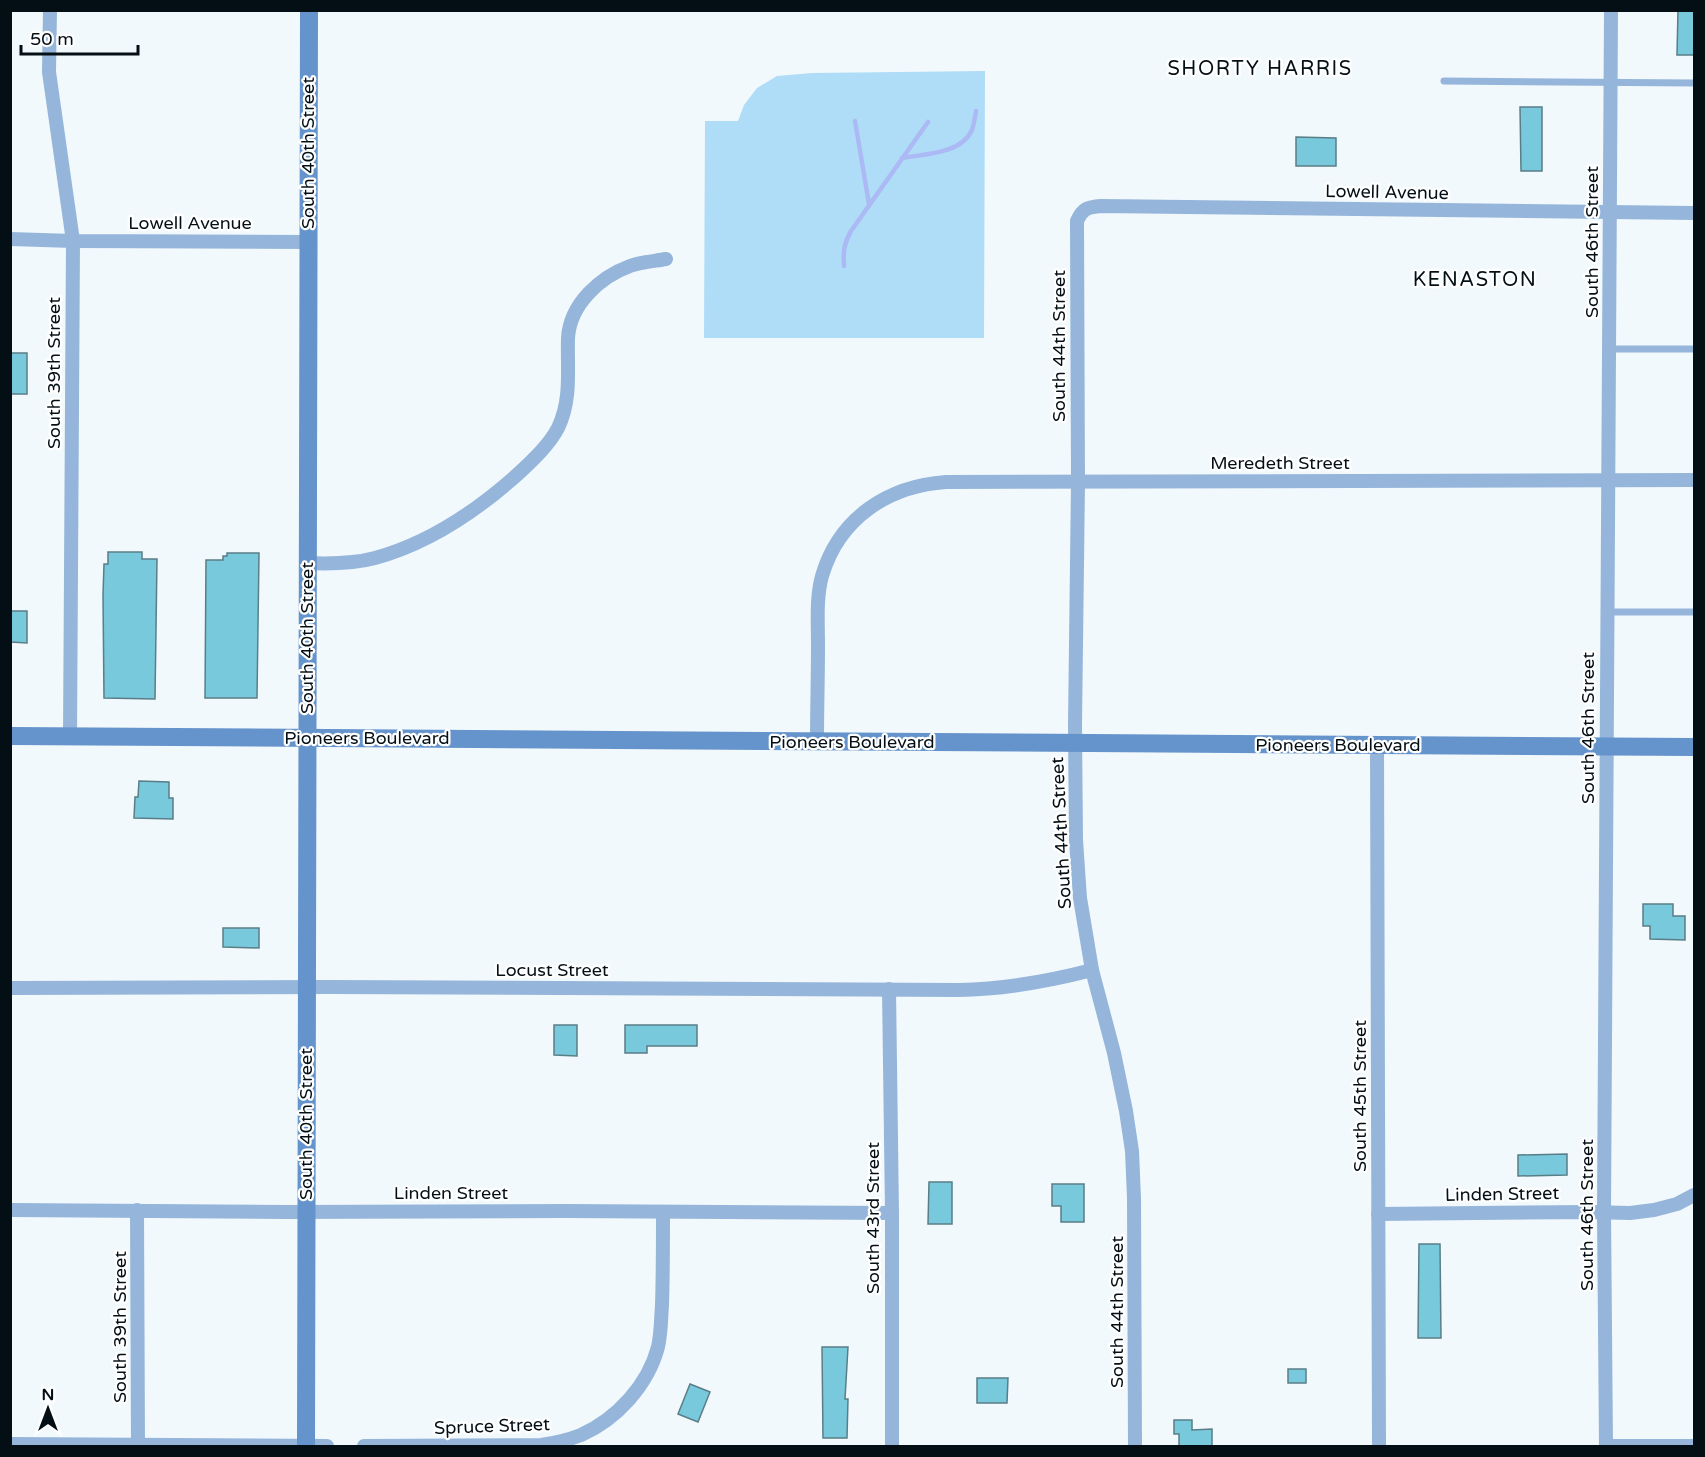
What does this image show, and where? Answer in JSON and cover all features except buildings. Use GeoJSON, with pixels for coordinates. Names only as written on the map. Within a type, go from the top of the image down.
{"type":"FeatureCollection","features":[{"type":"Feature","properties":{"kind":"main road","name":"South 40th Street"},"geometry":{"type":"LineString","coordinates":[[306,1446],[309,10]]}},
{"type":"Feature","properties":{"kind":"main road","name":"Pioneers Boulevard"},"geometry":{"type":"LineString","coordinates":[[10,736],[1695,747]]}},
{"type":"Feature","properties":{"kind":"street","name":"South 39th Street"},"geometry":{"type":"LineString","coordinates":[[50,10],[50,72],[73,241],[70,737]]}},
{"type":"Feature","properties":{"kind":"street","name":"South 46th Street"},"geometry":{"type":"LineString","coordinates":[[1606,1446],[1604,1212],[1611,10]]}},
{"type":"Feature","properties":{"kind":"street","name":"Lowell Avenue"},"geometry":{"type":"LineString","coordinates":[[1081,213],[1089,207],[1101,206],[1695,213]]}},
{"type":"Feature","properties":{"kind":"street","name":"South 44th Street"},"geometry":{"type":"LineString","coordinates":[[1081,213],[1077,221],[1076,234],[1078,482],[1076,840],[1079,887],[1092,970],[1114,1053],[1132,1151],[1135,1446]]}},
{"type":"Feature","properties":{"kind":"street","name":"Lowell Avenue"},"geometry":{"type":"LineString","coordinates":[[10,239],[308,242]]}},
{"type":"Feature","properties":{"kind":"street"},"geometry":{"type":"LineString","coordinates":[[307,563],[345,563],[374,558],[400,550],[437,533],[467,515],[499,491],[529,464],[550,441],[557,429],[568,392],[568,336],[571,322],[580,304],[601,282],[631,266],[666,259]]}},
{"type":"Feature","properties":{"kind":"street","name":"Meredeth Street"},"geometry":{"type":"LineString","coordinates":[[817,742],[818,600],[822,576],[831,553],[856,519],[887,497],[909,488],[927,483],[1695,480]]}},
{"type":"Feature","properties":{"kind":"street","name":"South 45th Street"},"geometry":{"type":"LineString","coordinates":[[1377,745],[1379,1446]]}},
{"type":"Feature","properties":{"kind":"street","name":"Locust Street"},"geometry":{"type":"LineString","coordinates":[[10,988],[985,990],[1042,982],[1092,970]]}},
{"type":"Feature","properties":{"kind":"street","name":"South 43rd Street"},"geometry":{"type":"LineString","coordinates":[[889,989],[892,1446]]}},
{"type":"Feature","properties":{"kind":"street","name":"Linden Street"},"geometry":{"type":"LineString","coordinates":[[1378,1214],[1630,1213],[1677,1204],[1695,1195]]}},
{"type":"Feature","properties":{"kind":"street","name":"Linden Street"},"geometry":{"type":"LineString","coordinates":[[10,1210],[892,1213]]}},
{"type":"Feature","properties":{"kind":"street","name":"South 39th Street"},"geometry":{"type":"LineString","coordinates":[[137,1210],[138,1444]]}},
{"type":"Feature","properties":{"kind":"street","name":"Spruce Street"},"geometry":{"type":"LineString","coordinates":[[364,1446],[541,1445],[561,1442],[582,1434],[603,1422],[624,1405],[640,1386],[652,1365],[658,1345],[663,1292],[663,1213]]}},
{"type":"Feature","properties":{"kind":"street"},"geometry":{"type":"LineString","coordinates":[[10,1444],[327,1446]]}},
{"type":"Feature","properties":{"kind":"street"},"geometry":{"type":"LineString","coordinates":[[1606,1446],[1695,1446]]}},
{"type":"Feature","properties":{"kind":"lane"},"geometry":{"type":"LineString","coordinates":[[1444,81],[1695,83]]}},
{"type":"Feature","properties":{"kind":"lane"},"geometry":{"type":"LineString","coordinates":[[1609,349],[1695,349]]}},
{"type":"Feature","properties":{"kind":"lane"},"geometry":{"type":"LineString","coordinates":[[1607,612],[1695,612]]}},
{"type":"Feature","properties":{"kind":"shaded area"},"geometry":{"type":"Polygon","coordinates":[[[985,71],[984,338],[704,338],[705,121],[738,121],[744,105],[757,88],[777,76],[812,73],[985,71]]]}},
{"type":"Feature","properties":{"kind":"waterway"},"geometry":{"type":"LineString","coordinates":[[902,158],[931,154],[960,144],[972,130],[976,111]]}},
{"type":"Feature","properties":{"kind":"waterway"},"geometry":{"type":"LineString","coordinates":[[855,121],[869,204]]}},
{"type":"Feature","properties":{"kind":"waterway"},"geometry":{"type":"LineString","coordinates":[[844,266],[844,248],[851,231],[928,122]]}},
{"type":"Feature","properties":{"kind":"district","name":"SHORTY HARRIS"},"geometry":{"type":"Point","coordinates":[1260,69]}},
{"type":"Feature","properties":{"kind":"district","name":"KENASTON"},"geometry":{"type":"Point","coordinates":[1475,280]}}]}
